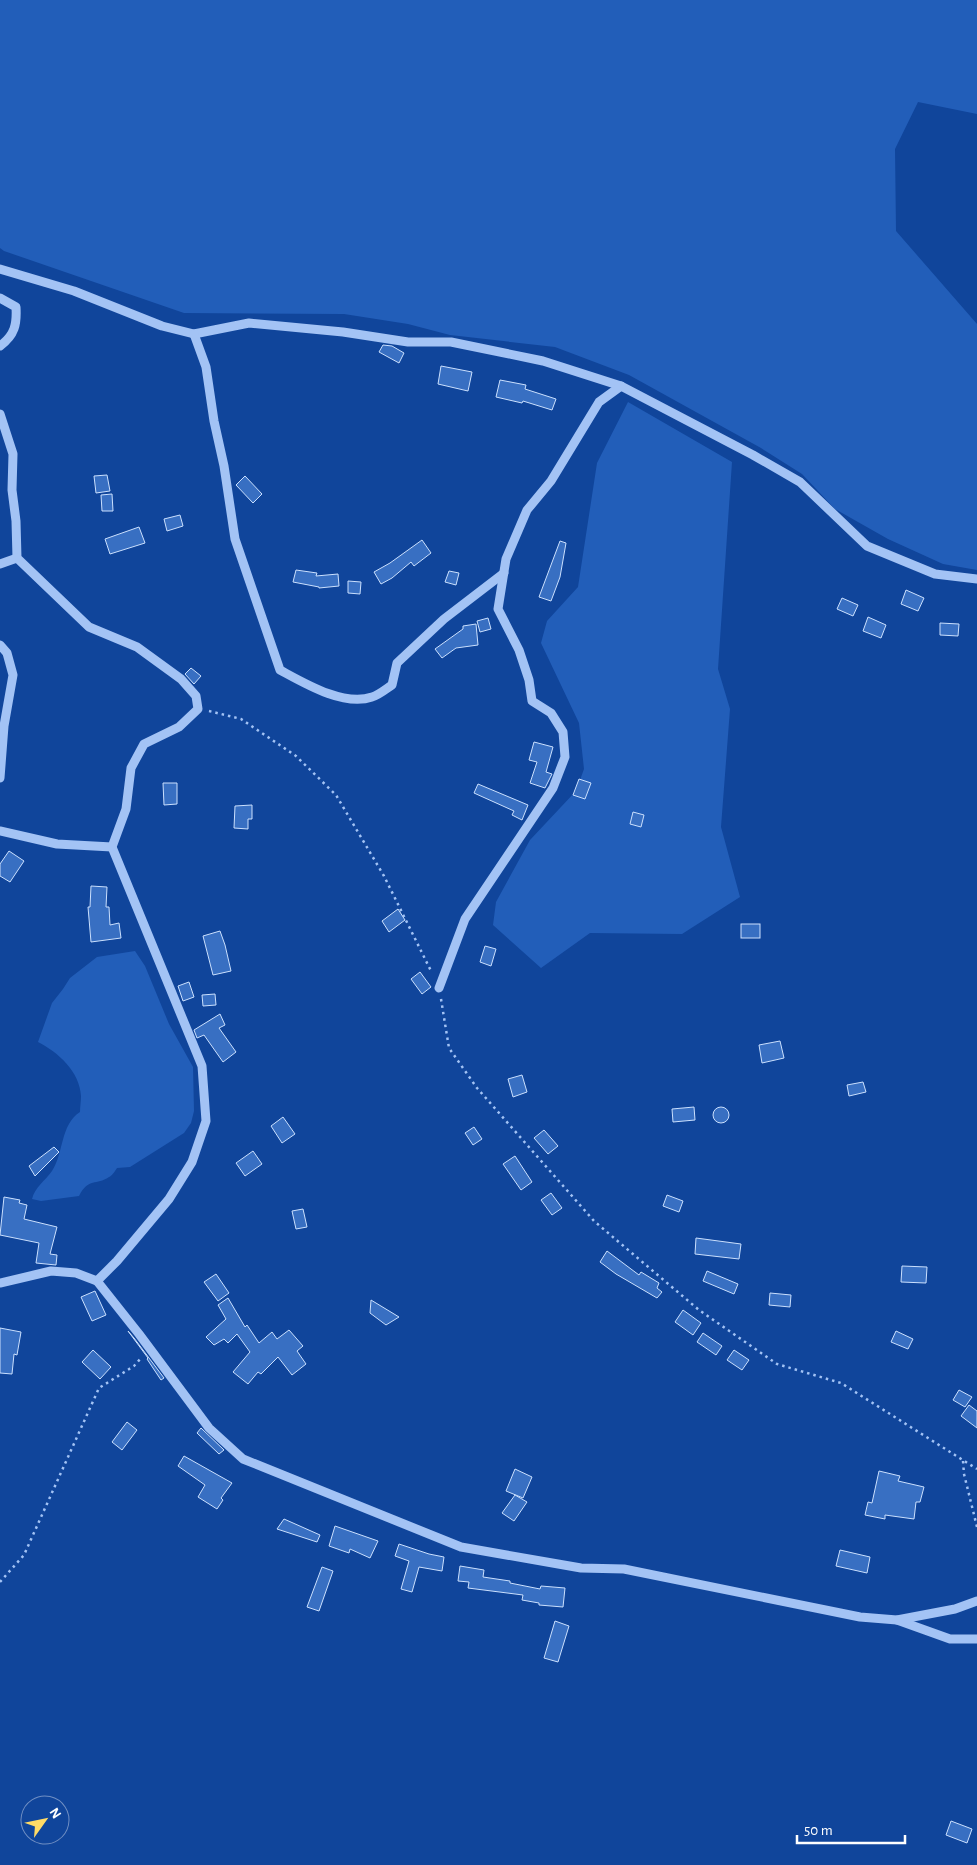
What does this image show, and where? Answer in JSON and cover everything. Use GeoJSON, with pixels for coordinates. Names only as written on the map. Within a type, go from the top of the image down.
{"type":"FeatureCollection","features":[{"type":"Feature","properties":{"kind":"street"},"geometry":{"type":"LineString","coordinates":[[0,270],[74,291],[162,326],[194,334],[249,324],[343,332],[408,342],[451,342],[543,361],[621,386],[753,455],[800,482],[867,546],[935,574],[977,579]]}},
{"type":"Feature","properties":{"kind":"street"},"geometry":{"type":"LineString","coordinates":[[0,298],[16,307],[17,325],[0,346]]}},
{"type":"Feature","properties":{"kind":"street"},"geometry":{"type":"LineString","coordinates":[[194,334],[206,367],[235,539],[280,670],[316,689],[348,699],[372,698],[392,685],[397,663],[444,619],[504,574]]}},
{"type":"Feature","properties":{"kind":"street"},"geometry":{"type":"LineString","coordinates":[[439,988],[466,919],[552,788],[565,757],[563,732],[551,713],[532,702],[529,680],[519,650],[498,609],[506,559],[527,510],[551,481],[598,402],[621,386]]}},
{"type":"Feature","properties":{"kind":"street"},"geometry":{"type":"LineString","coordinates":[[0,414],[13,454],[12,490],[16,521],[17,558],[89,627],[137,647],[181,680],[196,696],[198,709],[179,727],[144,744],[131,768],[126,808],[112,847],[202,1066],[206,1120],[192,1162],[168,1199],[117,1261],[97,1281]]}},
{"type":"Feature","properties":{"kind":"street"},"geometry":{"type":"LineString","coordinates":[[0,564],[17,558]]}},
{"type":"Feature","properties":{"kind":"street"},"geometry":{"type":"LineString","coordinates":[[0,645],[7,653],[13,674],[4,726],[0,778]]}},
{"type":"Feature","properties":{"kind":"street"},"geometry":{"type":"LineString","coordinates":[[0,831],[57,844],[112,847]]}},
{"type":"Feature","properties":{"kind":"street"},"geometry":{"type":"LineString","coordinates":[[0,1283],[51,1272],[76,1273],[97,1281],[209,1428],[244,1460],[461,1547],[581,1568],[624,1569],[860,1617],[897,1620],[950,1639],[977,1639]]}},
{"type":"Feature","properties":{"kind":"street"},"geometry":{"type":"LineString","coordinates":[[897,1620],[955,1609],[977,1601]]}},
{"type":"Feature","properties":{"kind":"path"},"geometry":{"type":"LineString","coordinates":[[198,709],[242,719],[296,756],[336,795],[384,876],[421,947],[439,988],[449,1048],[477,1088],[594,1221],[699,1310],[777,1364],[841,1383],[977,1469]]}},
{"type":"Feature","properties":{"kind":"path"},"geometry":{"type":"LineString","coordinates":[[0,1582],[24,1555],[99,1388],[134,1366],[149,1348]]}},
{"type":"Feature","properties":{"kind":"path"},"geometry":{"type":"LineString","coordinates":[[963,1461],[964,1474],[977,1527]]}},
{"type":"Feature","properties":{"kind":"shaded area"},"geometry":{"type":"Polygon","coordinates":[[[0,0],[977,0],[977,114],[918,102],[895,149],[896,231],[977,324],[977,570],[943,564],[888,539],[835,509],[802,474],[761,448],[629,375],[555,347],[450,335],[408,324],[344,314],[184,313],[4,251],[0,248],[0,0]]]}},
{"type":"Feature","properties":{"kind":"shaded area"},"geometry":{"type":"Polygon","coordinates":[[[628,402],[732,462],[718,669],[730,709],[721,827],[740,897],[682,934],[590,933],[541,968],[493,925],[496,902],[530,840],[576,791],[584,769],[579,723],[541,643],[547,621],[578,587],[597,463],[628,402]]]}},
{"type":"Feature","properties":{"kind":"shaded area"},"geometry":{"type":"Polygon","coordinates":[[[135,951],[145,966],[169,1024],[193,1067],[194,1111],[191,1123],[184,1133],[130,1167],[117,1168],[104,1180],[89,1184],[79,1196],[41,1201],[32,1199],[56,1164],[69,1124],[80,1112],[81,1096],[77,1079],[60,1057],[38,1042],[52,1003],[70,978],[97,957],[135,951]]]}},
{"type":"Feature","properties":{"kind":"building"},"geometry":{"type":"Polygon","coordinates":[[[383,345],[392,346],[404,353],[399,363],[379,352],[383,345]]]}},
{"type":"Feature","properties":{"kind":"building"},"geometry":{"type":"Polygon","coordinates":[[[441,366],[472,372],[468,391],[438,384],[441,366]]]}},
{"type":"Feature","properties":{"kind":"building"},"geometry":{"type":"Polygon","coordinates":[[[500,380],[526,385],[525,389],[556,399],[552,410],[523,401],[522,403],[496,397],[500,380]]]}},
{"type":"Feature","properties":{"kind":"building"},"geometry":{"type":"Polygon","coordinates":[[[107,475],[110,491],[96,493],[94,476],[107,475]]]}},
{"type":"Feature","properties":{"kind":"building"},"geometry":{"type":"Polygon","coordinates":[[[245,476],[262,494],[253,503],[236,485],[245,476]]]}},
{"type":"Feature","properties":{"kind":"building"},"geometry":{"type":"Polygon","coordinates":[[[112,494],[113,511],[102,511],[101,495],[112,494]]]}},
{"type":"Feature","properties":{"kind":"building"},"geometry":{"type":"Polygon","coordinates":[[[180,515],[183,526],[167,531],[164,519],[180,515]]]}},
{"type":"Feature","properties":{"kind":"building"},"geometry":{"type":"Polygon","coordinates":[[[139,527],[145,543],[110,554],[105,539],[139,527]]]}},
{"type":"Feature","properties":{"kind":"building"},"geometry":{"type":"Polygon","coordinates":[[[422,540],[431,553],[414,566],[411,562],[392,578],[381,584],[374,572],[422,540]]]}},
{"type":"Feature","properties":{"kind":"building"},"geometry":{"type":"Polygon","coordinates":[[[560,541],[566,543],[560,577],[551,601],[539,597],[560,541]]]}},
{"type":"Feature","properties":{"kind":"building"},"geometry":{"type":"Polygon","coordinates":[[[296,570],[317,573],[316,576],[338,574],[339,586],[319,588],[293,582],[296,570]]]}},
{"type":"Feature","properties":{"kind":"building"},"geometry":{"type":"Polygon","coordinates":[[[449,571],[459,573],[456,585],[445,582],[449,571]]]}},
{"type":"Feature","properties":{"kind":"building"},"geometry":{"type":"Polygon","coordinates":[[[348,581],[361,582],[360,594],[348,593],[348,581]]]}},
{"type":"Feature","properties":{"kind":"building"},"geometry":{"type":"Polygon","coordinates":[[[906,590],[924,598],[918,611],[901,604],[906,590]]]}},
{"type":"Feature","properties":{"kind":"building"},"geometry":{"type":"Polygon","coordinates":[[[842,598],[858,605],[853,616],[837,609],[842,598]]]}},
{"type":"Feature","properties":{"kind":"building"},"geometry":{"type":"Polygon","coordinates":[[[868,617],[886,625],[881,638],[863,631],[868,617]]]}},
{"type":"Feature","properties":{"kind":"building"},"geometry":{"type":"Polygon","coordinates":[[[488,618],[491,629],[480,632],[477,621],[488,618]]]}},
{"type":"Feature","properties":{"kind":"building"},"geometry":{"type":"Polygon","coordinates":[[[940,623],[959,624],[958,636],[940,635],[940,623]]]}},
{"type":"Feature","properties":{"kind":"building"},"geometry":{"type":"Polygon","coordinates":[[[476,624],[478,645],[456,648],[442,658],[435,649],[463,629],[463,626],[476,624]]]}},
{"type":"Feature","properties":{"kind":"building"},"geometry":{"type":"Polygon","coordinates":[[[191,668],[201,676],[194,684],[185,674],[191,668]]]}},
{"type":"Feature","properties":{"kind":"building"},"geometry":{"type":"Polygon","coordinates":[[[534,742],[553,747],[546,772],[552,774],[545,788],[530,783],[537,762],[529,760],[534,742]]]}},
{"type":"Feature","properties":{"kind":"building"},"geometry":{"type":"Polygon","coordinates":[[[579,779],[591,783],[585,799],[573,795],[579,779]]]}},
{"type":"Feature","properties":{"kind":"building"},"geometry":{"type":"Polygon","coordinates":[[[163,783],[177,783],[177,804],[164,805],[163,783]]]}},
{"type":"Feature","properties":{"kind":"building"},"geometry":{"type":"Polygon","coordinates":[[[478,784],[528,805],[522,820],[512,815],[514,811],[474,793],[478,784]]]}},
{"type":"Feature","properties":{"kind":"building"},"geometry":{"type":"Polygon","coordinates":[[[252,805],[252,819],[248,819],[248,829],[234,828],[235,806],[252,805]]]}},
{"type":"Feature","properties":{"kind":"building"},"geometry":{"type":"Polygon","coordinates":[[[633,812],[644,815],[641,827],[630,824],[633,812]]]}},
{"type":"Feature","properties":{"kind":"building"},"geometry":{"type":"Polygon","coordinates":[[[9,851],[24,861],[10,882],[0,876],[0,864],[9,851]]]}},
{"type":"Feature","properties":{"kind":"building"},"geometry":{"type":"Polygon","coordinates":[[[91,886],[107,887],[106,907],[109,907],[110,925],[119,923],[121,938],[91,942],[88,907],[90,907],[91,886]]]}},
{"type":"Feature","properties":{"kind":"building"},"geometry":{"type":"Polygon","coordinates":[[[398,909],[405,920],[389,932],[382,921],[398,909]]]}},
{"type":"Feature","properties":{"kind":"building"},"geometry":{"type":"Polygon","coordinates":[[[741,924],[760,924],[760,938],[741,938],[741,924]]]}},
{"type":"Feature","properties":{"kind":"building"},"geometry":{"type":"Polygon","coordinates":[[[220,931],[231,971],[213,975],[203,936],[220,931]]]}},
{"type":"Feature","properties":{"kind":"building"},"geometry":{"type":"Polygon","coordinates":[[[485,946],[496,949],[491,966],[480,962],[485,946]]]}},
{"type":"Feature","properties":{"kind":"building"},"geometry":{"type":"Polygon","coordinates":[[[420,972],[431,987],[422,994],[411,979],[420,972]]]}},
{"type":"Feature","properties":{"kind":"building"},"geometry":{"type":"Polygon","coordinates":[[[189,982],[194,997],[183,1001],[178,986],[189,982]]]}},
{"type":"Feature","properties":{"kind":"building"},"geometry":{"type":"Polygon","coordinates":[[[215,994],[216,1005],[203,1006],[202,995],[215,994]]]}},
{"type":"Feature","properties":{"kind":"building"},"geometry":{"type":"Polygon","coordinates":[[[220,1014],[225,1025],[219,1028],[236,1052],[223,1062],[204,1035],[197,1038],[194,1030],[220,1014]]]}},
{"type":"Feature","properties":{"kind":"building"},"geometry":{"type":"Polygon","coordinates":[[[780,1041],[784,1058],[762,1063],[759,1045],[780,1041]]]}},
{"type":"Feature","properties":{"kind":"building"},"geometry":{"type":"Polygon","coordinates":[[[522,1075],[527,1092],[513,1097],[508,1079],[522,1075]]]}},
{"type":"Feature","properties":{"kind":"building"},"geometry":{"type":"Polygon","coordinates":[[[863,1082],[866,1092],[849,1096],[847,1085],[863,1082]]]}},
{"type":"Feature","properties":{"kind":"building"},"geometry":{"type":"Polygon","coordinates":[[[694,1107],[695,1120],[673,1122],[672,1109],[694,1107]]]}},
{"type":"Feature","properties":{"kind":"building"},"geometry":{"type":"Polygon","coordinates":[[[718,1107],[724,1107],[729,1112],[727,1121],[718,1123],[713,1118],[713,1112],[718,1107]]]}},
{"type":"Feature","properties":{"kind":"building"},"geometry":{"type":"Polygon","coordinates":[[[283,1117],[295,1134],[282,1143],[271,1126],[283,1117]]]}},
{"type":"Feature","properties":{"kind":"building"},"geometry":{"type":"Polygon","coordinates":[[[474,1127],[482,1139],[473,1145],[465,1133],[474,1127]]]}},
{"type":"Feature","properties":{"kind":"building"},"geometry":{"type":"Polygon","coordinates":[[[544,1130],[558,1146],[548,1154],[534,1138],[544,1130]]]}},
{"type":"Feature","properties":{"kind":"building"},"geometry":{"type":"Polygon","coordinates":[[[54,1147],[59,1152],[35,1176],[29,1166],[54,1147]]]}},
{"type":"Feature","properties":{"kind":"building"},"geometry":{"type":"Polygon","coordinates":[[[253,1151],[262,1164],[245,1176],[236,1163],[253,1151]]]}},
{"type":"Feature","properties":{"kind":"building"},"geometry":{"type":"Polygon","coordinates":[[[515,1156],[532,1182],[521,1190],[503,1164],[515,1156]]]}},
{"type":"Feature","properties":{"kind":"building"},"geometry":{"type":"Polygon","coordinates":[[[551,1193],[562,1208],[552,1215],[541,1200],[551,1193]]]}},
{"type":"Feature","properties":{"kind":"building"},"geometry":{"type":"Polygon","coordinates":[[[667,1195],[683,1201],[679,1212],[663,1206],[667,1195]]]}},
{"type":"Feature","properties":{"kind":"building"},"geometry":{"type":"Polygon","coordinates":[[[4,1197],[20,1200],[19,1203],[27,1205],[24,1219],[57,1227],[50,1254],[57,1255],[56,1265],[36,1263],[39,1243],[0,1235],[4,1197]]]}},
{"type":"Feature","properties":{"kind":"building"},"geometry":{"type":"Polygon","coordinates":[[[303,1209],[307,1227],[296,1229],[292,1211],[303,1209]]]}},
{"type":"Feature","properties":{"kind":"building"},"geometry":{"type":"Polygon","coordinates":[[[696,1238],[741,1244],[739,1259],[695,1254],[696,1238]]]}},
{"type":"Feature","properties":{"kind":"building"},"geometry":{"type":"Polygon","coordinates":[[[607,1251],[639,1275],[641,1272],[659,1283],[657,1288],[662,1292],[657,1298],[616,1274],[600,1262],[607,1251]]]}},
{"type":"Feature","properties":{"kind":"building"},"geometry":{"type":"Polygon","coordinates":[[[902,1266],[927,1267],[926,1283],[901,1282],[902,1266]]]}},
{"type":"Feature","properties":{"kind":"building"},"geometry":{"type":"Polygon","coordinates":[[[707,1271],[738,1284],[734,1294],[703,1281],[707,1271]]]}},
{"type":"Feature","properties":{"kind":"building"},"geometry":{"type":"Polygon","coordinates":[[[216,1274],[229,1293],[218,1301],[204,1282],[216,1274]]]}},
{"type":"Feature","properties":{"kind":"building"},"geometry":{"type":"Polygon","coordinates":[[[95,1291],[106,1315],[92,1321],[81,1297],[95,1291]]]}},
{"type":"Feature","properties":{"kind":"building"},"geometry":{"type":"Polygon","coordinates":[[[770,1293],[791,1295],[790,1307],[769,1305],[770,1293]]]}},
{"type":"Feature","properties":{"kind":"building"},"geometry":{"type":"Polygon","coordinates":[[[228,1298],[245,1327],[247,1325],[259,1343],[272,1332],[277,1339],[289,1330],[303,1346],[297,1351],[306,1364],[292,1375],[278,1357],[261,1374],[258,1372],[248,1384],[233,1372],[250,1352],[237,1334],[228,1343],[224,1339],[214,1345],[206,1337],[226,1319],[218,1305],[228,1298]]]}},
{"type":"Feature","properties":{"kind":"building"},"geometry":{"type":"Polygon","coordinates":[[[371,1300],[399,1317],[386,1325],[370,1313],[371,1300]]]}},
{"type":"Feature","properties":{"kind":"building"},"geometry":{"type":"Polygon","coordinates":[[[683,1310],[701,1323],[693,1335],[675,1322],[683,1310]]]}},
{"type":"Feature","properties":{"kind":"building"},"geometry":{"type":"Polygon","coordinates":[[[0,1328],[21,1332],[17,1355],[14,1354],[12,1374],[0,1373],[0,1328]]]}},
{"type":"Feature","properties":{"kind":"building"},"geometry":{"type":"Polygon","coordinates":[[[128,1331],[164,1378],[161,1380],[148,1358],[128,1331]]]}},
{"type":"Feature","properties":{"kind":"building"},"geometry":{"type":"Polygon","coordinates":[[[896,1331],[913,1339],[908,1349],[891,1342],[896,1331]]]}},
{"type":"Feature","properties":{"kind":"building"},"geometry":{"type":"Polygon","coordinates":[[[703,1333],[722,1346],[716,1355],[697,1342],[703,1333]]]}},
{"type":"Feature","properties":{"kind":"building"},"geometry":{"type":"Polygon","coordinates":[[[93,1350],[111,1367],[100,1379],[82,1362],[93,1350]]]}},
{"type":"Feature","properties":{"kind":"building"},"geometry":{"type":"Polygon","coordinates":[[[734,1350],[749,1360],[742,1370],[727,1360],[734,1350]]]}},
{"type":"Feature","properties":{"kind":"building"},"geometry":{"type":"Polygon","coordinates":[[[959,1390],[972,1397],[965,1407],[953,1400],[959,1390]]]}},
{"type":"Feature","properties":{"kind":"building"},"geometry":{"type":"Polygon","coordinates":[[[969,1405],[977,1411],[977,1428],[961,1416],[969,1405]]]}},
{"type":"Feature","properties":{"kind":"building"},"geometry":{"type":"Polygon","coordinates":[[[127,1422],[137,1430],[122,1450],[112,1442],[127,1422]]]}},
{"type":"Feature","properties":{"kind":"building"},"geometry":{"type":"Polygon","coordinates":[[[201,1428],[224,1450],[219,1454],[197,1433],[201,1428]]]}},
{"type":"Feature","properties":{"kind":"building"},"geometry":{"type":"Polygon","coordinates":[[[184,1456],[232,1483],[221,1498],[223,1500],[217,1509],[198,1497],[205,1485],[178,1466],[184,1456]]]}},
{"type":"Feature","properties":{"kind":"building"},"geometry":{"type":"Polygon","coordinates":[[[515,1469],[532,1477],[523,1498],[506,1491],[515,1469]]]}},
{"type":"Feature","properties":{"kind":"building"},"geometry":{"type":"Polygon","coordinates":[[[879,1471],[900,1476],[898,1481],[924,1487],[920,1502],[916,1502],[914,1519],[885,1515],[885,1519],[865,1515],[868,1502],[872,1503],[879,1471]]]}},
{"type":"Feature","properties":{"kind":"building"},"geometry":{"type":"Polygon","coordinates":[[[515,1495],[527,1502],[514,1521],[502,1513],[515,1495]]]}},
{"type":"Feature","properties":{"kind":"building"},"geometry":{"type":"Polygon","coordinates":[[[284,1519],[320,1535],[317,1542],[277,1529],[284,1519]]]}},
{"type":"Feature","properties":{"kind":"building"},"geometry":{"type":"Polygon","coordinates":[[[335,1526],[378,1541],[370,1558],[350,1549],[349,1553],[329,1546],[335,1526]]]}},
{"type":"Feature","properties":{"kind":"building"},"geometry":{"type":"Polygon","coordinates":[[[399,1544],[444,1557],[442,1571],[419,1567],[412,1592],[401,1589],[409,1561],[395,1556],[399,1544]]]}},
{"type":"Feature","properties":{"kind":"building"},"geometry":{"type":"Polygon","coordinates":[[[840,1550],[870,1557],[867,1573],[836,1566],[840,1550]]]}},
{"type":"Feature","properties":{"kind":"building"},"geometry":{"type":"Polygon","coordinates":[[[460,1566],[484,1570],[483,1577],[510,1581],[510,1583],[540,1589],[541,1586],[565,1588],[563,1607],[539,1605],[539,1603],[522,1600],[523,1595],[468,1588],[469,1582],[458,1581],[460,1566]]]}},
{"type":"Feature","properties":{"kind":"building"},"geometry":{"type":"Polygon","coordinates":[[[322,1567],[333,1571],[319,1611],[307,1607],[322,1567]]]}},
{"type":"Feature","properties":{"kind":"building"},"geometry":{"type":"Polygon","coordinates":[[[555,1621],[569,1626],[558,1662],[544,1658],[555,1621]]]}},
{"type":"Feature","properties":{"kind":"building"},"geometry":{"type":"Polygon","coordinates":[[[951,1821],[972,1829],[967,1843],[946,1835],[951,1821]]]}}]}
